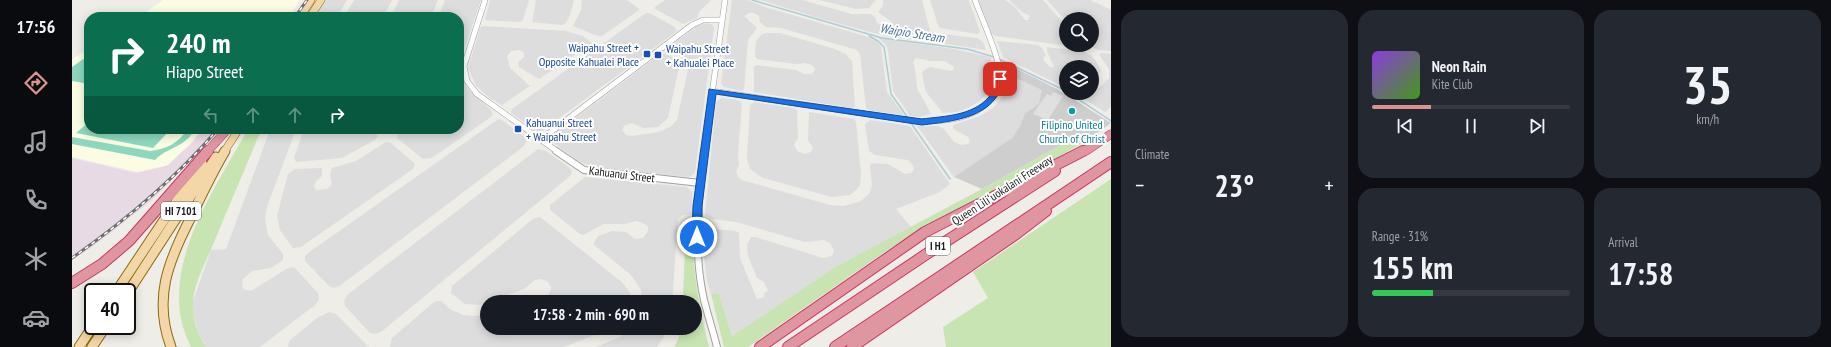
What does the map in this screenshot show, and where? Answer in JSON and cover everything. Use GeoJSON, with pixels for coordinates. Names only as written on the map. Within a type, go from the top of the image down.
{"type":"FeatureCollection","features":[{"type":"Feature","properties":{"kind":"highway"},"geometry":{"type":"LineString","coordinates":[[72,283],[102,264],[129,241],[222,134]]}},
{"type":"Feature","properties":{"kind":"highway","name":"Queen Liliʻuokalani Freeway"},"geometry":{"type":"LineString","coordinates":[[788,347],[925,255],[1109,136]]}},
{"type":"Feature","properties":{"kind":"highway"},"geometry":{"type":"LineString","coordinates":[[760,347],[925,232],[1090,148]]}},
{"type":"Feature","properties":{"kind":"highway"},"geometry":{"type":"LineString","coordinates":[[852,347],[1016,234],[1108,164]]}},
{"type":"Feature","properties":{"kind":"highway","name":"I H1"},"geometry":{"type":"LineString","coordinates":[[835,347],[1108,164]]}},
{"type":"Feature","properties":{"kind":"main road"},"geometry":{"type":"LineString","coordinates":[[303,12],[311,0]]}},
{"type":"Feature","properties":{"kind":"main road"},"geometry":{"type":"LineString","coordinates":[[313,12],[321,0]]}},
{"type":"Feature","properties":{"kind":"main road","name":"HI 7101"},"geometry":{"type":"LineString","coordinates":[[122,283],[222,134]]}},
{"type":"Feature","properties":{"kind":"main road","name":"HI 7101"},"geometry":{"type":"LineString","coordinates":[[134,283],[217,155],[234,134]]}},
{"type":"Feature","properties":{"kind":"main road"},"geometry":{"type":"LineString","coordinates":[[171,347],[164,324],[163,308],[163,294],[170,263],[201,195],[235,134]]}},
{"type":"Feature","properties":{"kind":"main road"},"geometry":{"type":"LineString","coordinates":[[79,347],[87,335]]}},
{"type":"Feature","properties":{"kind":"main road"},"geometry":{"type":"LineString","coordinates":[[92,347],[100,335]]}},
{"type":"Feature","properties":{"kind":"street","name":"Kahuanui Street"},"geometry":{"type":"LineString","coordinates":[[485,0],[465,60],[464,70],[471,88],[484,100],[584,170],[700,183]]}},
{"type":"Feature","properties":{"kind":"street"},"geometry":{"type":"LineString","coordinates":[[717,346],[704,299],[698,252],[697,222],[700,183],[725,0]]}},
{"type":"Feature","properties":{"kind":"street"},"geometry":{"type":"LineString","coordinates":[[712,91],[901,120],[942,121],[967,115],[983,107],[992,99],[998,87],[1000,74],[998,62],[975,0]]}},
{"type":"Feature","properties":{"kind":"street"},"geometry":{"type":"LineString","coordinates":[[540,140],[692,25],[703,20],[722,20]]}},
{"type":"Feature","properties":{"kind":"shaded area"},"geometry":{"type":"Polygon","coordinates":[[[163,0],[300,0],[292,12],[146,12],[163,0]]]}},
{"type":"Feature","properties":{"kind":"shaded area"},"geometry":{"type":"Polygon","coordinates":[[[324,0],[347,0],[340,12],[316,12],[324,0]]]}},
{"type":"Feature","properties":{"kind":"shaded area"},"geometry":{"type":"Polygon","coordinates":[[[354,0],[392,0],[386,12],[347,12],[354,0]]]}},
{"type":"Feature","properties":{"kind":"shaded area"},"geometry":{"type":"Polygon","coordinates":[[[399,0],[438,0],[433,12],[393,12],[399,0]]]}},
{"type":"Feature","properties":{"kind":"shaded area"},"geometry":{"type":"Polygon","coordinates":[[[445,0],[481,0],[464,50],[464,12],[440,12],[445,0]]]}},
{"type":"Feature","properties":{"kind":"shaded area"},"geometry":{"type":"Polygon","coordinates":[[[490,0],[529,0],[523,20],[520,22],[485,20],[490,0]]]}},
{"type":"Feature","properties":{"kind":"shaded area"},"geometry":{"type":"Polygon","coordinates":[[[536,0],[574,0],[566,23],[562,25],[532,22],[536,0]]]}},
{"type":"Feature","properties":{"kind":"shaded area"},"geometry":{"type":"Polygon","coordinates":[[[582,0],[627,0],[639,10],[602,36],[598,36],[573,26],[581,10],[582,0]]]}},
{"type":"Feature","properties":{"kind":"shaded area"},"geometry":{"type":"Polygon","coordinates":[[[665,0],[711,0],[699,12],[697,18],[683,24],[655,9],[655,7],[665,0]]]}},
{"type":"Feature","properties":{"kind":"shaded area"},"geometry":{"type":"Polygon","coordinates":[[[732,0],[747,0],[768,8],[865,36],[876,41],[881,46],[887,92],[904,115],[872,111],[866,108],[860,54],[857,50],[781,28],[766,27],[760,22],[759,16],[754,13],[749,13],[744,16],[757,28],[748,40],[744,89],[741,91],[724,87],[721,84],[732,0]]]}},
{"type":"Feature","properties":{"kind":"shaded area"},"geometry":{"type":"Polygon","coordinates":[[[760,0],[802,0],[852,14],[871,14],[875,17],[877,23],[885,26],[892,22],[878,12],[883,6],[883,0],[922,0],[933,42],[885,36],[760,0]]]}},
{"type":"Feature","properties":{"kind":"shaded area"},"geometry":{"type":"Polygon","coordinates":[[[819,0],[875,1],[869,8],[856,9],[819,0]]]}},
{"type":"Feature","properties":{"kind":"shaded area"},"geometry":{"type":"Polygon","coordinates":[[[930,0],[969,0],[980,32],[977,34],[940,28],[930,0]]]}},
{"type":"Feature","properties":{"kind":"shaded area"},"geometry":{"type":"Polygon","coordinates":[[[978,0],[1005,0],[1014,6],[1025,20],[1029,20],[1029,15],[1023,13],[1009,0],[1043,0],[1059,18],[1059,45],[991,34],[977,3],[978,0]]]}},
{"type":"Feature","properties":{"kind":"shaded area"},"geometry":{"type":"Polygon","coordinates":[[[1047,0],[1090,0],[1111,10],[1111,51],[1099,50],[1099,12],[1059,12],[1059,13],[1047,0]]]}},
{"type":"Feature","properties":{"kind":"shaded area"},"geometry":{"type":"Polygon","coordinates":[[[646,13],[651,14],[675,27],[677,31],[542,131],[537,131],[511,113],[512,109],[646,13]]]}},
{"type":"Feature","properties":{"kind":"shaded area"},"geometry":{"type":"Polygon","coordinates":[[[707,23],[713,25],[714,28],[695,172],[693,175],[688,177],[594,167],[580,162],[552,142],[553,135],[660,54],[664,53],[672,57],[679,68],[668,118],[658,127],[643,128],[632,123],[624,126],[622,130],[626,135],[632,136],[659,132],[670,127],[677,120],[688,69],[687,64],[680,54],[673,49],[672,45],[697,26],[707,23]]]}},
{"type":"Feature","properties":{"kind":"shaded area"},"geometry":{"type":"Polygon","coordinates":[[[483,26],[566,31],[583,36],[592,43],[539,79],[519,67],[518,62],[524,57],[524,53],[520,50],[511,51],[507,56],[510,68],[530,86],[502,105],[490,98],[476,86],[469,69],[480,28],[483,26]]]}},
{"type":"Feature","properties":{"kind":"shaded area"},"geometry":{"type":"Polygon","coordinates":[[[765,33],[780,33],[835,49],[846,54],[852,61],[855,107],[851,108],[754,92],[754,67],[757,65],[796,70],[804,74],[812,74],[815,69],[812,65],[805,63],[796,64],[757,59],[755,56],[756,41],[765,33]]]}},
{"type":"Feature","properties":{"kind":"shaded area"},"geometry":{"type":"Polygon","coordinates":[[[941,34],[977,38],[983,42],[986,50],[940,43],[939,37],[941,34]]]}},
{"type":"Feature","properties":{"kind":"shaded area"},"geometry":{"type":"Polygon","coordinates":[[[878,38],[954,49],[990,57],[993,75],[990,89],[980,101],[966,109],[957,112],[943,113],[926,92],[922,74],[923,71],[930,67],[951,71],[954,69],[953,66],[944,61],[931,61],[916,58],[913,62],[917,88],[931,114],[918,117],[910,116],[893,91],[888,50],[886,45],[878,38]]]}},
{"type":"Feature","properties":{"kind":"shaded area"},"geometry":{"type":"Polygon","coordinates":[[[997,41],[1038,45],[1042,48],[1046,55],[1043,58],[1044,61],[1050,67],[1054,67],[1047,51],[1047,47],[1059,49],[1059,52],[1085,52],[1091,55],[1095,60],[1059,60],[1059,85],[1003,57],[997,41]]]}},
{"type":"Feature","properties":{"kind":"shaded area"},"geometry":{"type":"Polygon","coordinates":[[[84,52],[84,134],[198,134],[168,165],[138,172],[72,157],[72,59],[84,52]]]}},
{"type":"Feature","properties":{"kind":"shaded area"},"geometry":{"type":"Polygon","coordinates":[[[1099,54],[1111,54],[1111,107],[1105,112],[1086,100],[1099,100],[1099,88],[1109,78],[1109,69],[1099,54]]]}},
{"type":"Feature","properties":{"kind":"shaded area"},"geometry":{"type":"Polygon","coordinates":[[[1005,63],[1059,90],[1059,100],[1074,100],[1111,123],[1089,139],[1077,136],[982,189],[954,177],[1012,138],[1020,126],[1025,114],[1039,103],[1042,90],[1007,74],[1005,63]]]}},
{"type":"Feature","properties":{"kind":"shaded area"},"geometry":{"type":"Polygon","coordinates":[[[1007,74],[1043,90],[1039,103],[1032,108],[1012,138],[954,177],[917,126],[938,126],[944,129],[954,142],[962,145],[968,144],[970,142],[968,137],[953,129],[953,125],[980,116],[993,108],[1003,96],[1007,82],[1007,74]]]}},
{"type":"Feature","properties":{"kind":"shaded area"},"geometry":{"type":"Polygon","coordinates":[[[464,81],[467,88],[491,110],[493,114],[491,117],[431,158],[423,159],[397,138],[398,134],[464,134],[464,81]]]}},
{"type":"Feature","properties":{"kind":"shaded area"},"geometry":{"type":"Polygon","coordinates":[[[1053,92],[1059,94],[1059,100],[1060,100],[1048,120],[1033,114],[1047,94],[1051,96],[1053,92]]]}},
{"type":"Feature","properties":{"kind":"shaded area"},"geometry":{"type":"Polygon","coordinates":[[[722,98],[738,100],[742,103],[738,154],[739,165],[736,171],[738,177],[742,180],[830,205],[844,206],[861,201],[869,194],[872,186],[870,166],[872,163],[888,164],[905,174],[911,173],[914,170],[913,165],[908,160],[875,155],[869,151],[865,124],[870,120],[910,126],[950,184],[940,192],[896,209],[911,227],[837,266],[732,336],[719,294],[711,294],[707,280],[703,231],[705,228],[735,231],[739,233],[740,258],[757,299],[764,297],[764,293],[768,291],[764,282],[757,278],[748,256],[747,245],[751,237],[756,237],[823,258],[832,256],[834,250],[830,243],[824,240],[805,242],[736,222],[712,219],[705,215],[716,102],[722,98]]]}},
{"type":"Feature","properties":{"kind":"shaded area"},"geometry":{"type":"Polygon","coordinates":[[[754,102],[793,108],[797,110],[798,138],[794,145],[797,151],[805,154],[811,152],[813,148],[808,140],[809,112],[854,119],[856,122],[861,174],[860,186],[850,195],[832,197],[763,178],[750,169],[747,159],[750,105],[754,102]]]}},
{"type":"Feature","properties":{"kind":"shaded area"},"geometry":{"type":"Polygon","coordinates":[[[500,119],[526,138],[524,146],[341,285],[334,288],[329,286],[305,261],[305,256],[308,253],[500,119]]]}},
{"type":"Feature","properties":{"kind":"shaded area"},"geometry":{"type":"Polygon","coordinates":[[[199,134],[214,134],[197,154],[152,200],[95,245],[72,260],[72,158],[136,173],[166,166],[192,143],[199,134]]]}},
{"type":"Feature","properties":{"kind":"shaded area"},"geometry":{"type":"Polygon","coordinates":[[[269,134],[294,134],[267,207],[265,219],[268,235],[283,254],[283,260],[271,268],[252,271],[243,279],[242,285],[243,289],[251,291],[286,269],[294,267],[318,293],[319,299],[315,305],[260,347],[207,347],[199,335],[193,315],[193,301],[211,250],[226,249],[269,134]]]}},
{"type":"Feature","properties":{"kind":"shaded area"},"geometry":{"type":"Polygon","coordinates":[[[302,134],[376,134],[378,136],[375,140],[342,158],[296,162],[294,158],[302,134]]]}},
{"type":"Feature","properties":{"kind":"shaded area"},"geometry":{"type":"Polygon","coordinates":[[[386,142],[391,143],[414,163],[415,165],[413,169],[301,247],[293,248],[280,230],[277,216],[288,174],[295,169],[322,168],[322,176],[316,181],[314,186],[316,190],[327,189],[332,184],[330,175],[332,168],[356,161],[386,142]]]}},
{"type":"Feature","properties":{"kind":"shaded area"},"geometry":{"type":"Polygon","coordinates":[[[538,149],[546,151],[570,168],[572,172],[570,176],[381,332],[375,334],[370,333],[345,306],[344,301],[347,295],[538,149]]]}},
{"type":"Feature","properties":{"kind":"shaded area"},"geometry":{"type":"Polygon","coordinates":[[[585,177],[686,187],[692,193],[692,214],[683,215],[678,219],[673,295],[641,295],[641,290],[631,275],[593,244],[598,236],[612,231],[626,232],[635,239],[643,238],[648,231],[648,227],[643,223],[637,221],[625,224],[604,224],[583,235],[550,210],[550,205],[585,177]]]}},
{"type":"Feature","properties":{"kind":"shaded area"},"geometry":{"type":"Polygon","coordinates":[[[540,217],[623,283],[630,295],[548,295],[551,287],[547,281],[540,279],[535,280],[524,289],[508,295],[480,295],[480,305],[465,304],[451,293],[452,286],[534,218],[540,217]]]}},
{"type":"Feature","properties":{"kind":"shaded area"},"geometry":{"type":"Polygon","coordinates":[[[441,301],[450,309],[463,315],[480,315],[480,335],[594,335],[564,347],[390,347],[392,338],[434,302],[441,301]]]}},
{"type":"Feature","properties":{"kind":"shaded area"},"geometry":{"type":"Polygon","coordinates":[[[329,312],[336,314],[369,347],[288,347],[290,340],[317,318],[329,312]]]}},
{"type":"Feature","properties":{"kind":"shaded area"},"geometry":{"type":"Polygon","coordinates":[[[623,335],[665,335],[657,347],[596,347],[623,335]]]}},
{"type":"Feature","properties":{"kind":"green space"},"geometry":{"type":"Polygon","coordinates":[[[84,59],[84,83],[72,81],[72,67],[84,59]]]}},
{"type":"Feature","properties":{"kind":"green space"},"geometry":{"type":"Polygon","coordinates":[[[84,126],[84,134],[166,134],[153,148],[76,133],[84,126]]]}},
{"type":"Feature","properties":{"kind":"green space"},"geometry":{"type":"Polygon","coordinates":[[[184,134],[192,134],[181,144],[165,152],[155,160],[72,144],[72,137],[150,151],[171,145],[184,134]]]}},
{"type":"Feature","properties":{"kind":"green space"},"geometry":{"type":"Polygon","coordinates":[[[245,134],[260,134],[195,288],[193,302],[194,319],[200,337],[207,347],[191,347],[181,319],[179,291],[183,262],[192,234],[219,179],[245,134]]]}},
{"type":"Feature","properties":{"kind":"green space"},"geometry":{"type":"Polygon","coordinates":[[[1077,136],[1089,139],[1045,165],[931,223],[892,247],[748,347],[724,347],[711,294],[719,294],[732,336],[837,266],[982,189],[1077,136]]]}},
{"type":"Feature","properties":{"kind":"green space"},"geometry":{"type":"Polygon","coordinates":[[[1111,179],[1111,347],[946,347],[943,327],[988,298],[973,272],[1111,179]]]}},
{"type":"Feature","properties":{"kind":"green space"},"geometry":{"type":"Polygon","coordinates":[[[689,232],[692,232],[698,295],[683,295],[685,242],[689,232]]]}},
{"type":"Feature","properties":{"kind":"green space"},"geometry":{"type":"Polygon","coordinates":[[[702,318],[709,347],[674,347],[679,335],[702,335],[702,318]]]}},
{"type":"Feature","properties":{"kind":"waterway","name":"Waipio Stream"},"geometry":{"type":"LineString","coordinates":[[752,0],[882,38],[967,49],[994,57]]}},
{"type":"Feature","properties":{"kind":"waterway"},"geometry":{"type":"LineString","coordinates":[[869,36],[878,41],[884,47],[891,94],[908,118]]}},
{"type":"Feature","properties":{"kind":"waterway","name":"Waipio Stream"},"geometry":{"type":"LineString","coordinates":[[999,59],[1059,88]]}},
{"type":"Feature","properties":{"kind":"waterway","name":"Waipio Stream"},"geometry":{"type":"LineString","coordinates":[[1080,100],[1111,121]]}},
{"type":"Feature","properties":{"kind":"waterway"},"geometry":{"type":"LineString","coordinates":[[911,123],[950,179]]}},
{"type":"Feature","properties":{"kind":"railway"},"geometry":{"type":"LineString","coordinates":[[299,12],[307,0]]}},
{"type":"Feature","properties":{"kind":"railway"},"geometry":{"type":"LineString","coordinates":[[72,258],[131,214],[185,165],[214,134]]}},
{"type":"Feature","properties":{"kind":"place","name":"Waipahu Street + Opposite Kahualei Place"},"geometry":{"type":"Point","coordinates":[647,54]}},
{"type":"Feature","properties":{"kind":"place","name":"Waipahu Street + Kahualei Place"},"geometry":{"type":"Point","coordinates":[658,55]}},
{"type":"Feature","properties":{"kind":"place","name":"Filipino United Church of Christ"},"geometry":{"type":"Point","coordinates":[1072,111]}},
{"type":"Feature","properties":{"kind":"place","name":"Kahuanui Street + Waipahu Street"},"geometry":{"type":"Point","coordinates":[518,129]}},
{"type":"Feature","properties":{"kind":"route"},"geometry":{"type":"LineString","coordinates":[[697,237],[698,206],[712,91],[922,122],[942,121],[967,115],[978,110],[992,99],[1000,79]]}}]}
